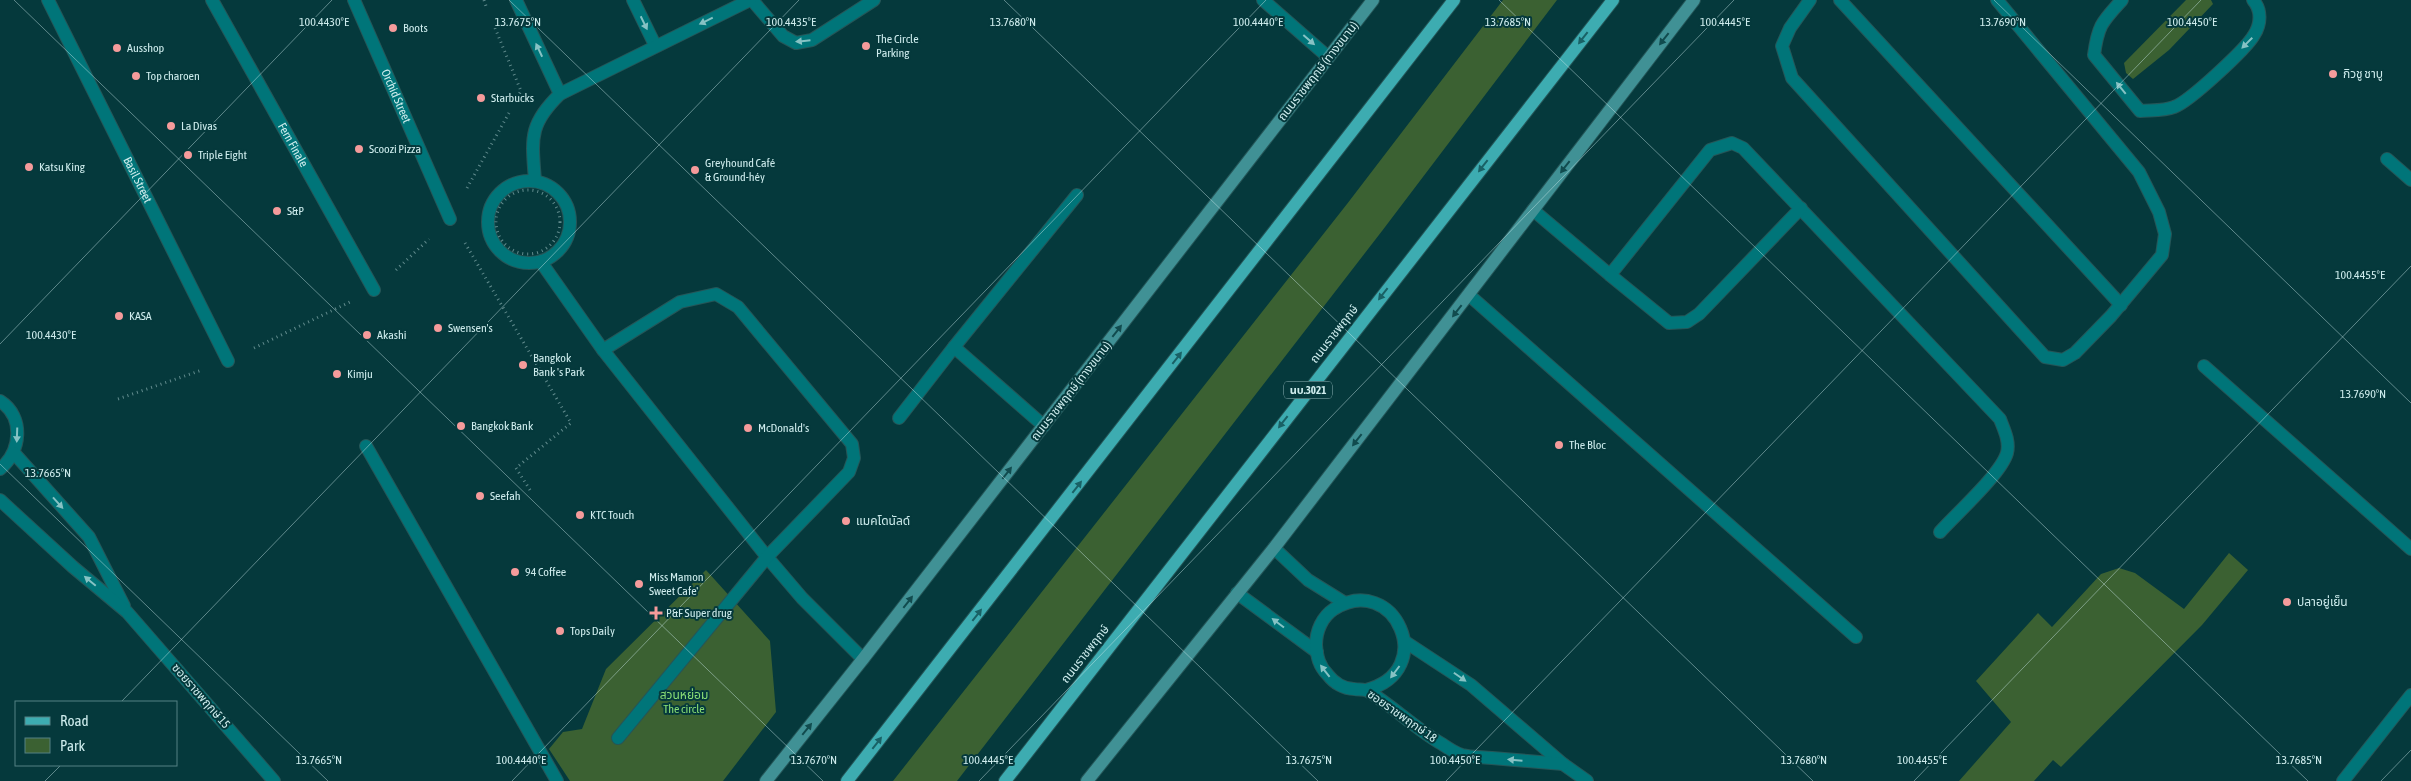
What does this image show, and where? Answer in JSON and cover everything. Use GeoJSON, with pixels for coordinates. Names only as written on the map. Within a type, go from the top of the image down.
{"type":"FeatureCollection","features":[{"type":"Feature","properties":{"kind":"main road","name":"ถนนราชพฤกษ์ (ทางขนาน)"},"geometry":{"type":"LineString","coordinates":[[766,781],[863,659],[1373,0]]}},
{"type":"Feature","properties":{"kind":"main road"},"geometry":{"type":"LineString","coordinates":[[847,781],[1454,0]]}},
{"type":"Feature","properties":{"kind":"main road","name":"ถนนราชพฤกษ์"},"geometry":{"type":"LineString","coordinates":[[1005,781],[1613,0]]}},
{"type":"Feature","properties":{"kind":"main road"},"geometry":{"type":"LineString","coordinates":[[1087,781],[1274,548],[1694,0]]}},
{"type":"Feature","properties":{"kind":"street","name":"Basil Street"},"geometry":{"type":"LineString","coordinates":[[48,0],[228,361]]}},
{"type":"Feature","properties":{"kind":"street","name":"Fern Finale"},"geometry":{"type":"LineString","coordinates":[[212,0],[374,290]]}},
{"type":"Feature","properties":{"kind":"street","name":"Orchid Street"},"geometry":{"type":"LineString","coordinates":[[354,0],[450,219]]}},
{"type":"Feature","properties":{"kind":"street"},"geometry":{"type":"LineString","coordinates":[[516,0],[560,94]]}},
{"type":"Feature","properties":{"kind":"street"},"geometry":{"type":"LineString","coordinates":[[634,0],[656,46]]}},
{"type":"Feature","properties":{"kind":"street"},"geometry":{"type":"LineString","coordinates":[[537,187],[532,147],[536,126],[543,110],[560,94],[751,0],[783,36],[796,43],[812,40],[874,0]]}},
{"type":"Feature","properties":{"kind":"street"},"geometry":{"type":"LineString","coordinates":[[1263,0],[1328,57]]}},
{"type":"Feature","properties":{"kind":"street"},"geometry":{"type":"LineString","coordinates":[[1810,0],[1790,28],[1782,46],[1792,78],[2045,357],[2063,360],[2074,353],[2121,305],[2162,255],[2165,234],[2159,212],[2139,172],[1997,0]]}},
{"type":"Feature","properties":{"kind":"street"},"geometry":{"type":"LineString","coordinates":[[1840,0],[2121,305]]}},
{"type":"Feature","properties":{"kind":"street"},"geometry":{"type":"LineString","coordinates":[[2122,0],[2101,22],[2094,55],[2140,111],[2176,107],[2204,86],[2254,35],[2260,18],[2258,5],[2253,0]]}},
{"type":"Feature","properties":{"kind":"street"},"geometry":{"type":"LineString","coordinates":[[1610,275],[1710,150],[1720,145],[1732,143],[1743,148],[2000,419],[2008,442],[2007,454],[1993,476],[1940,532]]}},
{"type":"Feature","properties":{"kind":"street"},"geometry":{"type":"LineString","coordinates":[[2387,160],[2411,180]]}},
{"type":"Feature","properties":{"kind":"street"},"geometry":{"type":"LineString","coordinates":[[521,181],[537,187],[544,183],[556,191],[565,202],[570,216],[568,237],[560,250],[541,262],[521,263],[501,253],[492,241],[487,223],[489,208],[496,196],[507,187],[521,181]]}},
{"type":"Feature","properties":{"kind":"street"},"geometry":{"type":"LineString","coordinates":[[899,418],[1077,195]]}},
{"type":"Feature","properties":{"kind":"street"},"geometry":{"type":"LineString","coordinates":[[1533,210],[1669,323],[1688,322],[1699,314],[1801,208]]}},
{"type":"Feature","properties":{"kind":"street"},"geometry":{"type":"LineString","coordinates":[[541,262],[603,350],[767,557],[802,598],[863,659]]}},
{"type":"Feature","properties":{"kind":"street"},"geometry":{"type":"LineString","coordinates":[[603,350],[680,302],[716,294],[738,307],[852,444],[854,458],[849,472],[767,557],[618,738]]}},
{"type":"Feature","properties":{"kind":"street"},"geometry":{"type":"LineString","coordinates":[[1469,295],[1856,637]]}},
{"type":"Feature","properties":{"kind":"street"},"geometry":{"type":"LineString","coordinates":[[954,347],[1044,426]]}},
{"type":"Feature","properties":{"kind":"street"},"geometry":{"type":"LineString","coordinates":[[2204,366],[2411,549]]}},
{"type":"Feature","properties":{"kind":"street"},"geometry":{"type":"LineString","coordinates":[[0,401],[12,413],[17,426],[18,440],[14,454],[0,469]]}},
{"type":"Feature","properties":{"kind":"street"},"geometry":{"type":"LineString","coordinates":[[366,446],[557,781]]}},
{"type":"Feature","properties":{"kind":"street","name":"ซอยราชพฤกษ์ 15"},"geometry":{"type":"LineString","coordinates":[[14,454],[89,537],[127,612]]}},
{"type":"Feature","properties":{"kind":"street","name":"ซอยราชพฤกษ์ 15"},"geometry":{"type":"LineString","coordinates":[[0,500],[73,567],[127,612],[274,781]]}},
{"type":"Feature","properties":{"kind":"street"},"geometry":{"type":"LineString","coordinates":[[1274,548],[1308,580],[1345,603]]}},
{"type":"Feature","properties":{"kind":"street","name":"ซอยราชพฤกษ์ 18"},"geometry":{"type":"LineString","coordinates":[[1237,593],[1316,652],[1319,663],[1338,684],[1351,689],[1372,688],[1390,679],[1399,667],[1404,653],[1404,641]]}},
{"type":"Feature","properties":{"kind":"street"},"geometry":{"type":"LineString","coordinates":[[1316,652],[1316,636],[1321,622],[1332,611],[1345,603],[1360,600],[1375,603],[1389,611],[1399,623],[1404,641],[1471,685],[1563,764],[1587,781]]}},
{"type":"Feature","properties":{"kind":"street","name":"ซอยราชพฤกษ์ 18"},"geometry":{"type":"LineString","coordinates":[[1372,688],[1422,732],[1460,755],[1563,764]]}},
{"type":"Feature","properties":{"kind":"street"},"geometry":{"type":"LineString","coordinates":[[2343,781],[2411,695]]}},
{"type":"Feature","properties":{"kind":"path"},"geometry":{"type":"LineString","coordinates":[[484,0],[487,9]]}},
{"type":"Feature","properties":{"kind":"path"},"geometry":{"type":"LineString","coordinates":[[495,27],[521,91],[516,100]]}},
{"type":"Feature","properties":{"kind":"path"},"geometry":{"type":"LineString","coordinates":[[118,399],[228,361],[374,290],[450,219],[511,108]]}},
{"type":"Feature","properties":{"kind":"path"},"geometry":{"type":"LineString","coordinates":[[537,187],[550,198],[556,207],[560,218],[558,234],[553,243],[544,250],[534,254],[517,252],[500,237],[496,223],[498,212],[504,202],[517,192],[537,187]]}},
{"type":"Feature","properties":{"kind":"path"},"geometry":{"type":"LineString","coordinates":[[450,219],[571,423],[516,468],[530,490]]}},
{"type":"Feature","properties":{"kind":"green space"},"geometry":{"type":"Polygon","coordinates":[[[1503,0],[1557,0],[1382,231],[957,781],[893,781],[1347,204],[1503,0]]]}},
{"type":"Feature","properties":{"kind":"green space"},"geometry":{"type":"Polygon","coordinates":[[[2186,0],[2211,0],[2213,4],[2169,50],[2133,79],[2126,73],[2124,63],[2186,0]]]}},
{"type":"Feature","properties":{"kind":"green space"},"geometry":{"type":"Polygon","coordinates":[[[2229,553],[2248,570],[2202,625],[2061,767],[2053,760],[2034,781],[1959,781],[2011,722],[1976,681],[2038,613],[2052,627],[2101,574],[2119,568],[2135,573],[2184,609],[2229,553]]]}},
{"type":"Feature","properties":{"kind":"green space","name":"สวนหย่อม The circle"},"geometry":{"type":"Polygon","coordinates":[[[706,570],[770,641],[776,712],[723,781],[570,781],[549,749],[563,732],[582,729],[606,669],[706,570]]]}},
{"type":"Feature","properties":{"kind":"place","name":"Boots"},"geometry":{"type":"Point","coordinates":[393,28]}},
{"type":"Feature","properties":{"kind":"place","name":"The Circle Parking"},"geometry":{"type":"Point","coordinates":[866,46]}},
{"type":"Feature","properties":{"kind":"place","name":"Ausshop"},"geometry":{"type":"Point","coordinates":[117,48]}},
{"type":"Feature","properties":{"kind":"place","name":"กิวชู ชาบู"},"geometry":{"type":"Point","coordinates":[2333,74]}},
{"type":"Feature","properties":{"kind":"place","name":"Top charoen"},"geometry":{"type":"Point","coordinates":[136,76]}},
{"type":"Feature","properties":{"kind":"place","name":"Starbucks"},"geometry":{"type":"Point","coordinates":[481,98]}},
{"type":"Feature","properties":{"kind":"place","name":"La Divas"},"geometry":{"type":"Point","coordinates":[171,126]}},
{"type":"Feature","properties":{"kind":"place","name":"Scoozi Pizza"},"geometry":{"type":"Point","coordinates":[359,149]}},
{"type":"Feature","properties":{"kind":"place","name":"Triple Eight"},"geometry":{"type":"Point","coordinates":[188,155]}},
{"type":"Feature","properties":{"kind":"place","name":"Katsu King"},"geometry":{"type":"Point","coordinates":[29,167]}},
{"type":"Feature","properties":{"kind":"place","name":"Greyhound Café & Ground-héy"},"geometry":{"type":"Point","coordinates":[695,170]}},
{"type":"Feature","properties":{"kind":"place","name":"S&P"},"geometry":{"type":"Point","coordinates":[277,211]}},
{"type":"Feature","properties":{"kind":"place","name":"KASA"},"geometry":{"type":"Point","coordinates":[119,316]}},
{"type":"Feature","properties":{"kind":"place","name":"Swensen's"},"geometry":{"type":"Point","coordinates":[438,328]}},
{"type":"Feature","properties":{"kind":"place","name":"Akashi"},"geometry":{"type":"Point","coordinates":[367,335]}},
{"type":"Feature","properties":{"kind":"place","name":"Bangkok Bank 's Park"},"geometry":{"type":"Point","coordinates":[523,365]}},
{"type":"Feature","properties":{"kind":"place","name":"Kimju"},"geometry":{"type":"Point","coordinates":[337,374]}},
{"type":"Feature","properties":{"kind":"place","name":"Bangkok Bank"},"geometry":{"type":"Point","coordinates":[461,426]}},
{"type":"Feature","properties":{"kind":"place","name":"McDonald's"},"geometry":{"type":"Point","coordinates":[748,428]}},
{"type":"Feature","properties":{"kind":"place","name":"The Bloc"},"geometry":{"type":"Point","coordinates":[1559,445]}},
{"type":"Feature","properties":{"kind":"place","name":"Seefah"},"geometry":{"type":"Point","coordinates":[480,496]}},
{"type":"Feature","properties":{"kind":"place","name":"KTC Touch"},"geometry":{"type":"Point","coordinates":[580,515]}},
{"type":"Feature","properties":{"kind":"place","name":"แมคโดนัลด์"},"geometry":{"type":"Point","coordinates":[846,521]}},
{"type":"Feature","properties":{"kind":"place","name":"94 Coffee"},"geometry":{"type":"Point","coordinates":[515,572]}},
{"type":"Feature","properties":{"kind":"place","name":"Miss Mamon Sweet Cafe'"},"geometry":{"type":"Point","coordinates":[639,584]}},
{"type":"Feature","properties":{"kind":"place","name":"ปลาอยู่เย็น"},"geometry":{"type":"Point","coordinates":[2287,602]}},
{"type":"Feature","properties":{"kind":"place","name":"P&F Super drug"},"geometry":{"type":"Point","coordinates":[656,613]}},
{"type":"Feature","properties":{"kind":"place","name":"Tops Daily"},"geometry":{"type":"Point","coordinates":[560,631]}}]}
